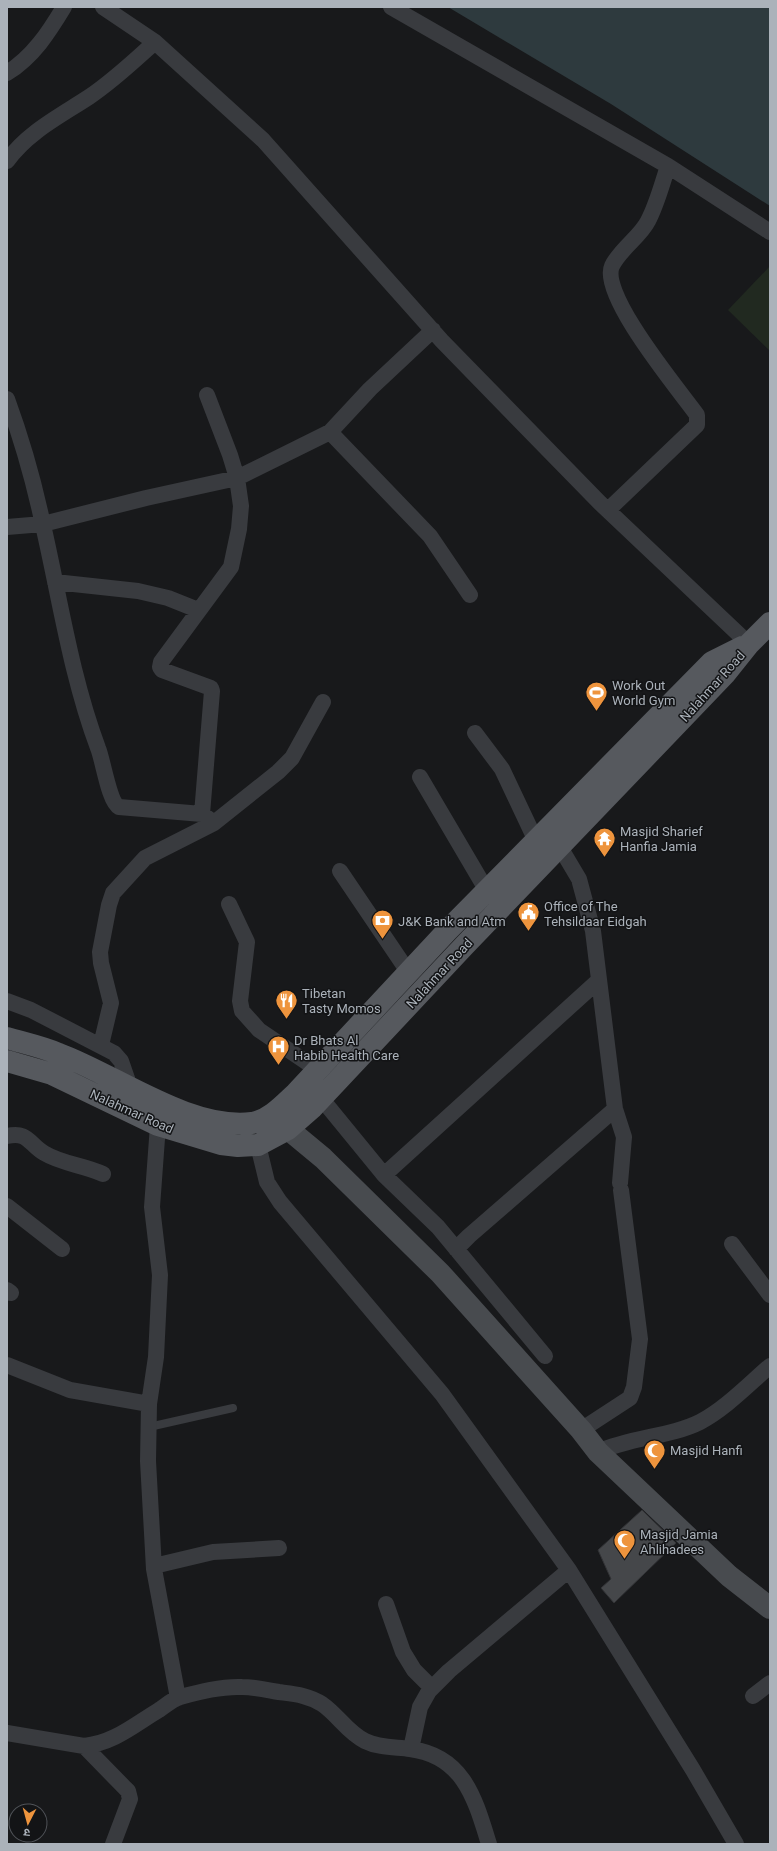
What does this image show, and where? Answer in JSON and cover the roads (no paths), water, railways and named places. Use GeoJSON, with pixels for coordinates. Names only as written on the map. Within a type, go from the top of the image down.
{"type":"FeatureCollection","features":[{"type":"Feature","properties":{"kind":"main road"},"geometry":{"type":"LineString","coordinates":[[749,644],[770,623]]}},
{"type":"Feature","properties":{"kind":"main road","name":"Nalahmar Road"},"geometry":{"type":"LineString","coordinates":[[7,1061],[52,1074],[158,1125],[221,1144],[238,1146],[258,1145],[281,1121],[318,1070],[409,972],[536,841],[712,662],[749,644]]}},
{"type":"Feature","properties":{"kind":"main road","name":"Nalahmar Road"},"geometry":{"type":"LineString","coordinates":[[7,1038],[59,1054],[179,1111],[224,1122],[253,1123],[281,1121],[322,1098],[464,946],[725,674],[749,644]]}},
{"type":"Feature","properties":{"kind":"street"},"geometry":{"type":"LineString","coordinates":[[7,73],[33,52],[50,30],[64,7]]}},
{"type":"Feature","properties":{"kind":"street"},"geometry":{"type":"LineString","coordinates":[[103,7],[155,42],[263,140],[433,330],[608,510],[749,644]]}},
{"type":"Feature","properties":{"kind":"street"},"geometry":{"type":"LineString","coordinates":[[391,7],[668,166],[770,232]]}},
{"type":"Feature","properties":{"kind":"street"},"geometry":{"type":"LineString","coordinates":[[7,161],[29,138],[51,120],[90,96],[155,42]]}},
{"type":"Feature","properties":{"kind":"street"},"geometry":{"type":"LineString","coordinates":[[608,510],[697,425],[697,415],[629,322],[617,300],[610,280],[612,266],[648,221],[668,166]]}},
{"type":"Feature","properties":{"kind":"street"},"geometry":{"type":"LineString","coordinates":[[7,527],[43,524],[146,498],[237,478],[330,432],[370,389],[433,330]]}},
{"type":"Feature","properties":{"kind":"street"},"geometry":{"type":"LineString","coordinates":[[207,395],[230,455],[237,478],[241,506],[239,529],[231,567],[161,662],[160,667],[162,670],[211,688],[212,691],[208,818]]}},
{"type":"Feature","properties":{"kind":"street"},"geometry":{"type":"LineString","coordinates":[[7,400],[22,441],[43,524],[87,719],[107,777],[113,802],[118,807],[208,818]]}},
{"type":"Feature","properties":{"kind":"street"},"geometry":{"type":"LineString","coordinates":[[330,432],[430,536],[470,595]]}},
{"type":"Feature","properties":{"kind":"street"},"geometry":{"type":"LineString","coordinates":[[55,582],[138,591],[168,598],[198,610]]}},
{"type":"Feature","properties":{"kind":"street"},"geometry":{"type":"LineString","coordinates":[[101,1045],[111,1003],[101,963],[100,952],[109,905],[113,893],[145,858],[278,772],[292,758],[323,702]]}},
{"type":"Feature","properties":{"kind":"street"},"geometry":{"type":"LineString","coordinates":[[475,733],[502,769],[536,841]]}},
{"type":"Feature","properties":{"kind":"street"},"geometry":{"type":"LineString","coordinates":[[420,777],[487,891]]}},
{"type":"Feature","properties":{"kind":"street"},"geometry":{"type":"LineString","coordinates":[[560,847],[579,879],[592,931],[599,970],[598,981],[615,1109],[624,1137],[620,1186],[640,1340],[634,1387],[630,1398],[581,1430]]}},
{"type":"Feature","properties":{"kind":"street"},"geometry":{"type":"LineString","coordinates":[[340,871],[409,972]]}},
{"type":"Feature","properties":{"kind":"street"},"geometry":{"type":"LineString","coordinates":[[229,904],[247,942],[240,1001],[242,1010],[259,1030],[318,1070]]}},
{"type":"Feature","properties":{"kind":"street"},"geometry":{"type":"LineString","coordinates":[[384,1175],[598,981]]}},
{"type":"Feature","properties":{"kind":"street"},"geometry":{"type":"LineString","coordinates":[[7,1001],[31,1010],[114,1053],[121,1061],[130,1087]]}},
{"type":"Feature","properties":{"kind":"street"},"geometry":{"type":"LineString","coordinates":[[322,1098],[384,1175],[438,1227],[545,1356]]}},
{"type":"Feature","properties":{"kind":"street"},"geometry":{"type":"LineString","coordinates":[[456,1249],[615,1109]]}},
{"type":"Feature","properties":{"kind":"street"},"geometry":{"type":"LineString","coordinates":[[281,1121],[323,1158],[440,1274],[581,1430],[598,1452],[729,1576],[770,1608]]}},
{"type":"Feature","properties":{"kind":"street"},"geometry":{"type":"LineString","coordinates":[[158,1125],[152,1208],[160,1275],[156,1357],[149,1404],[148,1460],[154,1566],[178,1698]]}},
{"type":"Feature","properties":{"kind":"street"},"geometry":{"type":"LineString","coordinates":[[7,1136],[17,1134],[25,1136],[43,1153],[56,1159],[90,1168],[103,1174]]}},
{"type":"Feature","properties":{"kind":"street"},"geometry":{"type":"LineString","coordinates":[[258,1145],[267,1182],[280,1202],[442,1394],[569,1570],[693,1770],[736,1844]]}},
{"type":"Feature","properties":{"kind":"street"},"geometry":{"type":"LineString","coordinates":[[7,1206],[62,1249]]}},
{"type":"Feature","properties":{"kind":"street"},"geometry":{"type":"LineString","coordinates":[[732,1244],[770,1295]]}},
{"type":"Feature","properties":{"kind":"street"},"geometry":{"type":"LineString","coordinates":[[7,1365],[70,1390],[149,1404]]}},
{"type":"Feature","properties":{"kind":"street"},"geometry":{"type":"LineString","coordinates":[[598,1452],[620,1443],[637,1440],[700,1422],[712,1414],[770,1366]]}},
{"type":"Feature","properties":{"kind":"street"},"geometry":{"type":"LineString","coordinates":[[154,1566],[213,1552],[279,1548]]}},
{"type":"Feature","properties":{"kind":"street"},"geometry":{"type":"LineString","coordinates":[[411,1749],[420,1707],[432,1688],[449,1671],[569,1570]]}},
{"type":"Feature","properties":{"kind":"street"},"geometry":{"type":"LineString","coordinates":[[386,1604],[403,1652],[414,1670],[432,1688]]}},
{"type":"Feature","properties":{"kind":"street"},"geometry":{"type":"LineString","coordinates":[[753,1696],[770,1683]]}},
{"type":"Feature","properties":{"kind":"street"},"geometry":{"type":"LineString","coordinates":[[7,1733],[84,1746],[104,1743],[110,1740],[178,1698],[226,1688],[242,1687],[301,1695],[323,1705],[352,1733],[367,1742],[390,1747],[411,1749],[441,1757],[449,1763],[460,1774],[478,1811],[489,1844]]}},
{"type":"Feature","properties":{"kind":"street"},"geometry":{"type":"LineString","coordinates":[[84,1746],[130,1794],[129,1803],[113,1844]]}},
{"type":"Feature","properties":{"kind":"lane"},"geometry":{"type":"LineString","coordinates":[[149,1427],[233,1408]]}},
{"type":"Feature","properties":{"kind":"place","name":"Work Out World Gym"},"geometry":{"type":"Point","coordinates":[596,712]}},
{"type":"Feature","properties":{"kind":"place","name":"Masjid Sharief Hanfia Jamia"},"geometry":{"type":"Point","coordinates":[605,858]}},
{"type":"Feature","properties":{"kind":"place","name":"Office of The Tehsildaar Eidgah"},"geometry":{"type":"Point","coordinates":[528,932]}},
{"type":"Feature","properties":{"kind":"place","name":"J&K Bank and Atm"},"geometry":{"type":"Point","coordinates":[383,940]}},
{"type":"Feature","properties":{"kind":"place","name":"Tibetan Tasty Momos"},"geometry":{"type":"Point","coordinates":[286,1020]}},
{"type":"Feature","properties":{"kind":"place","name":"Dr Bhats Al Habib Health Care"},"geometry":{"type":"Point","coordinates":[279,1066]}},
{"type":"Feature","properties":{"kind":"place","name":"Masjid Hanfi"},"geometry":{"type":"Point","coordinates":[654,1470]}},
{"type":"Feature","properties":{"kind":"place","name":"Masjid Jamia Ahlihadees"},"geometry":{"type":"Point","coordinates":[624,1560]}}]}
